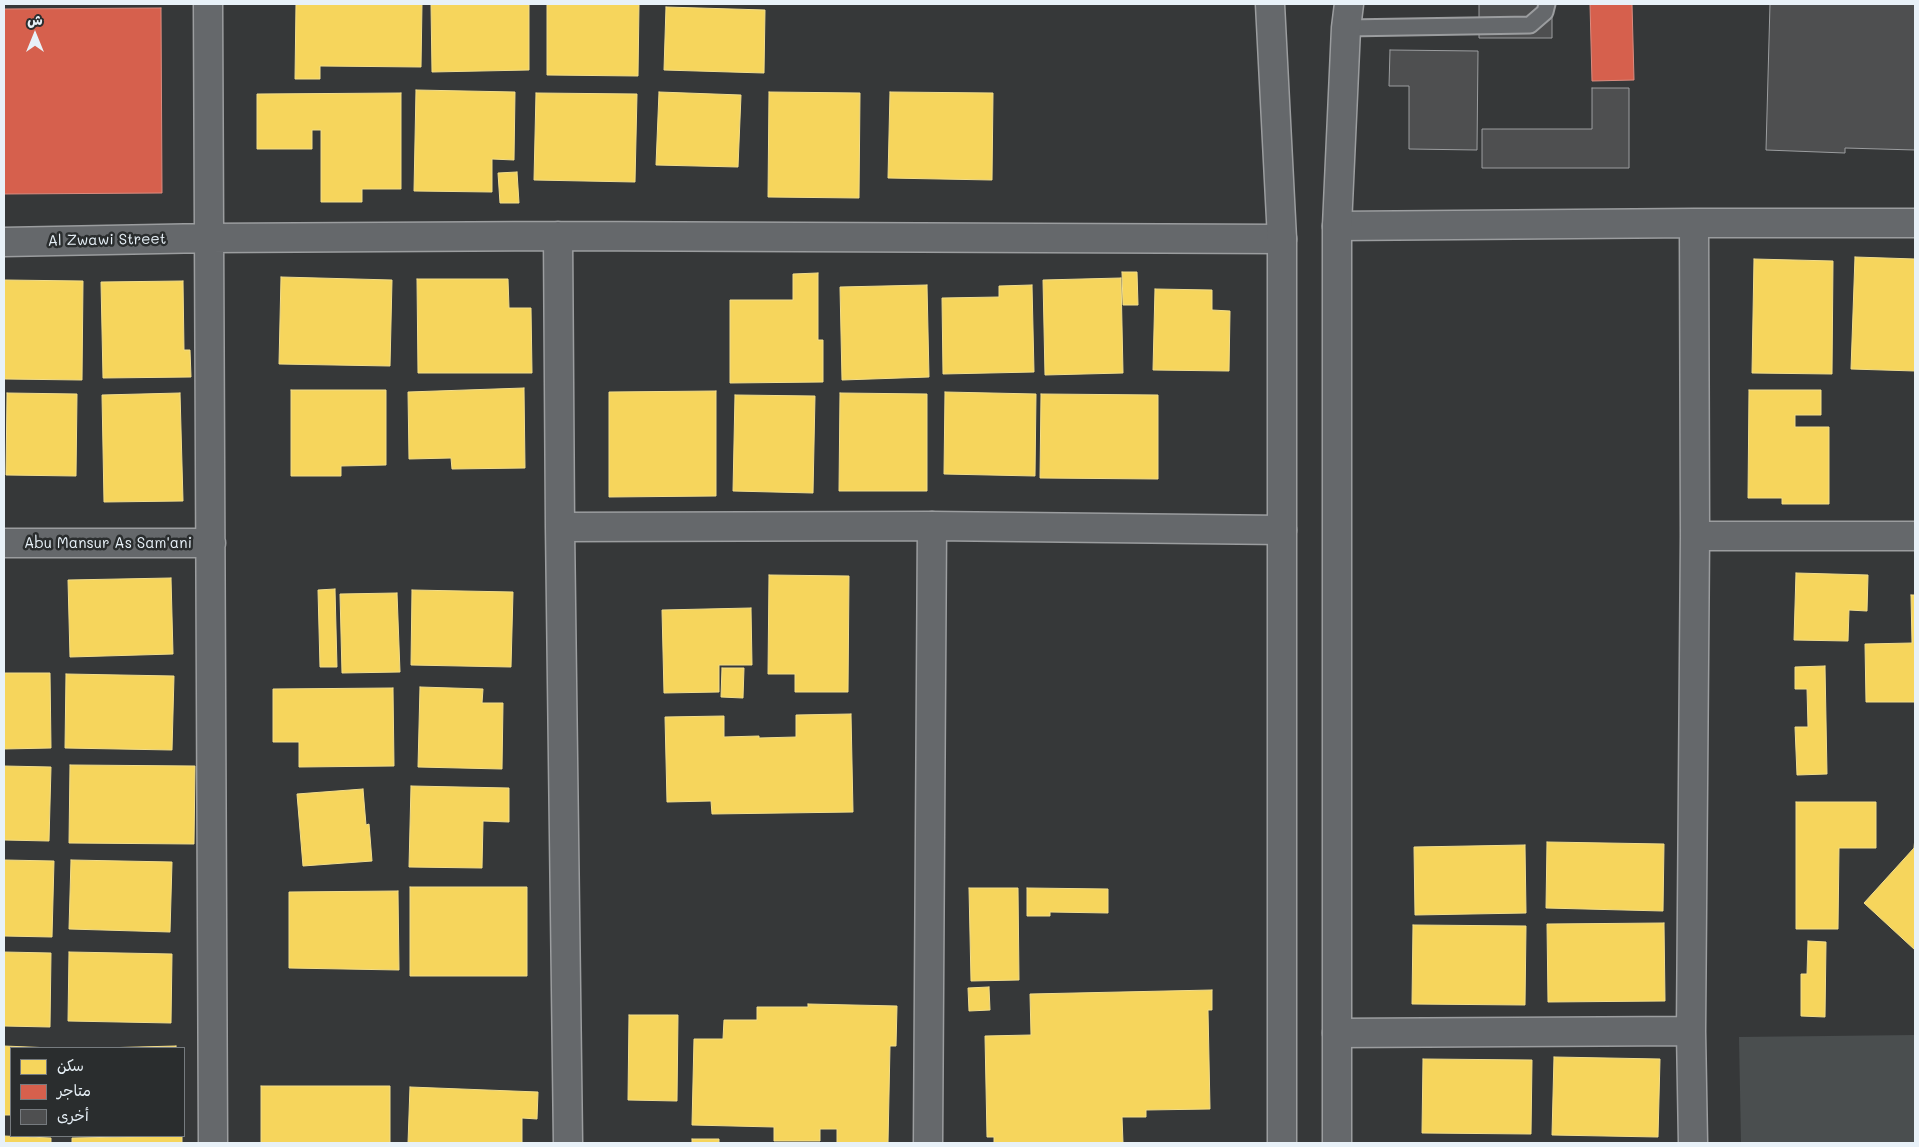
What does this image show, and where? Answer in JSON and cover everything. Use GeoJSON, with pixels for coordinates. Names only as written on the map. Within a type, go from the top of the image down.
{"type":"FeatureCollection","features":[{"type":"Feature","properties":{"kind":"street"},"geometry":{"type":"LineString","coordinates":[[208,4],[213,1143]]}},
{"type":"Feature","properties":{"kind":"street"},"geometry":{"type":"LineString","coordinates":[[1270,4],[1282,239],[1282,1143]]}},
{"type":"Feature","properties":{"kind":"street"},"geometry":{"type":"LineString","coordinates":[[1338,1143],[1336,226],[1347,16]]}},
{"type":"Feature","properties":{"kind":"street"},"geometry":{"type":"LineString","coordinates":[[1693,1143],[1691,1031],[1695,536],[1694,223]]}},
{"type":"Feature","properties":{"kind":"street"},"geometry":{"type":"LineString","coordinates":[[1336,226],[1915,223]]}},
{"type":"Feature","properties":{"kind":"street"},"geometry":{"type":"LineString","coordinates":[[558,236],[568,1143]]}},
{"type":"Feature","properties":{"kind":"street","name":"Al Zwawi Street"},"geometry":{"type":"LineString","coordinates":[[4,242],[210,238],[558,236],[1282,239]]}},
{"type":"Feature","properties":{"kind":"street"},"geometry":{"type":"LineString","coordinates":[[560,527],[932,526],[1282,530]]}},
{"type":"Feature","properties":{"kind":"street"},"geometry":{"type":"LineString","coordinates":[[928,1143],[932,526]]}},
{"type":"Feature","properties":{"kind":"street"},"geometry":{"type":"LineString","coordinates":[[1695,536],[1915,536]]}},
{"type":"Feature","properties":{"kind":"street","name":"Abu Mansur As Sam'ani"},"geometry":{"type":"LineString","coordinates":[[4,543],[211,543]]}},
{"type":"Feature","properties":{"kind":"street"},"geometry":{"type":"LineString","coordinates":[[1338,1033],[1691,1031]]}},
{"type":"Feature","properties":{"kind":"lane"},"geometry":{"type":"LineString","coordinates":[[1347,16],[1530,25],[1545,12],[1547,4]]}},
{"type":"Feature","properties":{"kind":"shaded area"},"geometry":{"type":"Polygon","coordinates":[[[1915,1035],[1915,1143],[1741,1143],[1739,1037],[1915,1035]]]}},
{"type":"Feature","properties":{"kind":"building: سكن"},"geometry":{"type":"Polygon","coordinates":[[[296,4],[422,4],[421,67],[320,66],[320,79],[295,79],[296,4]]]}},
{"type":"Feature","properties":{"kind":"building: سكن"},"geometry":{"type":"Polygon","coordinates":[[[431,4],[529,4],[529,70],[432,72],[431,4]]]}},
{"type":"Feature","properties":{"kind":"building: سكن"},"geometry":{"type":"Polygon","coordinates":[[[547,4],[639,4],[638,76],[547,75],[547,4]]]}},
{"type":"Feature","properties":{"kind":"building: سكن"},"geometry":{"type":"Polygon","coordinates":[[[666,7],[765,10],[764,73],[664,70],[666,7]]]}},
{"type":"Feature","properties":{"kind":"building: سكن"},"geometry":{"type":"Polygon","coordinates":[[[416,90],[515,92],[514,160],[492,159],[492,192],[414,191],[416,90]]]}},
{"type":"Feature","properties":{"kind":"building: سكن"},"geometry":{"type":"Polygon","coordinates":[[[659,92],[741,95],[738,167],[656,165],[659,92]]]}},
{"type":"Feature","properties":{"kind":"building: سكن"},"geometry":{"type":"Polygon","coordinates":[[[769,92],[860,93],[859,198],[768,197],[769,92]]]}},
{"type":"Feature","properties":{"kind":"building: سكن"},"geometry":{"type":"Polygon","coordinates":[[[890,92],[993,93],[992,180],[888,178],[890,92]]]}},
{"type":"Feature","properties":{"kind":"building: سكن"},"geometry":{"type":"Polygon","coordinates":[[[401,93],[401,189],[362,189],[362,202],[321,202],[321,130],[312,130],[312,149],[257,149],[257,94],[401,93]]]}},
{"type":"Feature","properties":{"kind":"building: سكن"},"geometry":{"type":"Polygon","coordinates":[[[536,93],[637,94],[635,182],[534,180],[536,93]]]}},
{"type":"Feature","properties":{"kind":"building: سكن"},"geometry":{"type":"Polygon","coordinates":[[[517,172],[519,203],[500,203],[498,173],[517,172]]]}},
{"type":"Feature","properties":{"kind":"building: سكن"},"geometry":{"type":"Polygon","coordinates":[[[1855,257],[1915,259],[1915,371],[1851,369],[1855,257]]]}},
{"type":"Feature","properties":{"kind":"building: سكن"},"geometry":{"type":"Polygon","coordinates":[[[1754,259],[1833,261],[1832,374],[1752,373],[1754,259]]]}},
{"type":"Feature","properties":{"kind":"building: سكن"},"geometry":{"type":"Polygon","coordinates":[[[1122,272],[1137,272],[1138,305],[1123,305],[1122,272]]]}},
{"type":"Feature","properties":{"kind":"building: سكن"},"geometry":{"type":"Polygon","coordinates":[[[818,273],[818,340],[823,340],[823,382],[730,383],[730,300],[793,300],[793,274],[818,273]]]}},
{"type":"Feature","properties":{"kind":"building: سكن"},"geometry":{"type":"Polygon","coordinates":[[[281,277],[392,280],[390,366],[279,364],[281,277]]]}},
{"type":"Feature","properties":{"kind":"building: سكن"},"geometry":{"type":"Polygon","coordinates":[[[1121,278],[1123,373],[1045,375],[1043,280],[1121,278]]]}},
{"type":"Feature","properties":{"kind":"building: سكن"},"geometry":{"type":"Polygon","coordinates":[[[417,279],[508,279],[509,308],[531,308],[532,373],[418,373],[417,279]]]}},
{"type":"Feature","properties":{"kind":"building: سكن"},"geometry":{"type":"Polygon","coordinates":[[[4,280],[83,281],[82,380],[4,379],[4,280]]]}},
{"type":"Feature","properties":{"kind":"building: سكن"},"geometry":{"type":"Polygon","coordinates":[[[183,281],[184,350],[190,350],[191,377],[103,378],[101,282],[183,281]]]}},
{"type":"Feature","properties":{"kind":"building: سكن"},"geometry":{"type":"Polygon","coordinates":[[[927,285],[929,377],[842,380],[840,287],[927,285]]]}},
{"type":"Feature","properties":{"kind":"building: سكن"},"geometry":{"type":"Polygon","coordinates":[[[1032,285],[1034,372],[943,374],[942,298],[999,297],[999,286],[1032,285]]]}},
{"type":"Feature","properties":{"kind":"building: سكن"},"geometry":{"type":"Polygon","coordinates":[[[1155,289],[1212,290],[1212,310],[1230,311],[1229,371],[1153,370],[1155,289]]]}},
{"type":"Feature","properties":{"kind":"building: سكن"},"geometry":{"type":"Polygon","coordinates":[[[524,388],[525,468],[452,469],[451,458],[409,459],[408,392],[524,388]]]}},
{"type":"Feature","properties":{"kind":"building: سكن"},"geometry":{"type":"Polygon","coordinates":[[[291,390],[386,390],[386,465],[341,466],[341,476],[291,476],[291,390]]]}},
{"type":"Feature","properties":{"kind":"building: سكن"},"geometry":{"type":"Polygon","coordinates":[[[1749,390],[1821,390],[1821,415],[1795,415],[1795,427],[1829,427],[1829,504],[1782,504],[1782,498],[1748,498],[1749,390]]]}},
{"type":"Feature","properties":{"kind":"building: سكن"},"geometry":{"type":"Polygon","coordinates":[[[716,391],[716,496],[609,497],[609,392],[716,391]]]}},
{"type":"Feature","properties":{"kind":"building: سكن"},"geometry":{"type":"Polygon","coordinates":[[[945,392],[1036,394],[1035,476],[944,474],[945,392]]]}},
{"type":"Feature","properties":{"kind":"building: سكن"},"geometry":{"type":"Polygon","coordinates":[[[7,393],[77,394],[76,476],[6,475],[7,393]]]}},
{"type":"Feature","properties":{"kind":"building: سكن"},"geometry":{"type":"Polygon","coordinates":[[[180,393],[183,501],[104,502],[102,395],[180,393]]]}},
{"type":"Feature","properties":{"kind":"building: سكن"},"geometry":{"type":"Polygon","coordinates":[[[840,393],[927,394],[927,491],[839,491],[840,393]]]}},
{"type":"Feature","properties":{"kind":"building: سكن"},"geometry":{"type":"Polygon","coordinates":[[[1041,394],[1158,395],[1158,479],[1040,478],[1041,394]]]}},
{"type":"Feature","properties":{"kind":"building: سكن"},"geometry":{"type":"Polygon","coordinates":[[[735,395],[815,396],[813,493],[733,491],[735,395]]]}},
{"type":"Feature","properties":{"kind":"building: سكن"},"geometry":{"type":"Polygon","coordinates":[[[1796,573],[1868,575],[1867,611],[1849,610],[1848,641],[1794,640],[1796,573]]]}},
{"type":"Feature","properties":{"kind":"building: سكن"},"geometry":{"type":"Polygon","coordinates":[[[769,575],[849,576],[848,692],[795,692],[795,674],[768,674],[769,575]]]}},
{"type":"Feature","properties":{"kind":"building: سكن"},"geometry":{"type":"Polygon","coordinates":[[[171,578],[173,654],[70,657],[68,580],[171,578]]]}},
{"type":"Feature","properties":{"kind":"building: سكن"},"geometry":{"type":"Polygon","coordinates":[[[335,589],[337,667],[320,667],[318,590],[335,589]]]}},
{"type":"Feature","properties":{"kind":"building: سكن"},"geometry":{"type":"Polygon","coordinates":[[[412,590],[513,592],[511,667],[411,665],[412,590]]]}},
{"type":"Feature","properties":{"kind":"building: سكن"},"geometry":{"type":"Polygon","coordinates":[[[397,593],[400,672],[342,673],[340,594],[397,593]]]}},
{"type":"Feature","properties":{"kind":"building: سكن"},"geometry":{"type":"Polygon","coordinates":[[[1911,595],[1915,595],[1915,702],[1866,702],[1865,644],[1912,643],[1911,595]]]}},
{"type":"Feature","properties":{"kind":"building: سكن"},"geometry":{"type":"Polygon","coordinates":[[[751,608],[752,665],[719,665],[719,692],[664,693],[662,610],[751,608]]]}},
{"type":"Feature","properties":{"kind":"building: سكن"},"geometry":{"type":"Polygon","coordinates":[[[1825,666],[1827,774],[1797,775],[1795,727],[1808,727],[1807,689],[1795,689],[1795,667],[1825,666]]]}},
{"type":"Feature","properties":{"kind":"building: سكن"},"geometry":{"type":"Polygon","coordinates":[[[722,668],[744,668],[743,698],[721,697],[722,668]]]}},
{"type":"Feature","properties":{"kind":"building: سكن"},"geometry":{"type":"Polygon","coordinates":[[[4,673],[50,673],[51,748],[4,749],[4,673]]]}},
{"type":"Feature","properties":{"kind":"building: سكن"},"geometry":{"type":"Polygon","coordinates":[[[66,674],[174,676],[172,750],[65,748],[66,674]]]}},
{"type":"Feature","properties":{"kind":"building: سكن"},"geometry":{"type":"Polygon","coordinates":[[[420,687],[483,689],[482,703],[503,703],[502,769],[418,767],[420,687]]]}},
{"type":"Feature","properties":{"kind":"building: سكن"},"geometry":{"type":"Polygon","coordinates":[[[393,688],[394,766],[299,767],[299,742],[273,742],[273,689],[393,688]]]}},
{"type":"Feature","properties":{"kind":"building: سكن"},"geometry":{"type":"Polygon","coordinates":[[[851,714],[853,812],[712,814],[711,801],[667,802],[665,717],[724,716],[724,737],[759,736],[759,738],[796,737],[796,715],[851,714]]]}},
{"type":"Feature","properties":{"kind":"building: سكن"},"geometry":{"type":"Polygon","coordinates":[[[70,765],[195,766],[194,844],[69,843],[70,765]]]}},
{"type":"Feature","properties":{"kind":"building: سكن"},"geometry":{"type":"Polygon","coordinates":[[[4,766],[51,767],[49,841],[4,840],[4,766]]]}},
{"type":"Feature","properties":{"kind":"building: سكن"},"geometry":{"type":"Polygon","coordinates":[[[411,786],[509,788],[509,822],[483,821],[482,868],[409,867],[411,786]]]}},
{"type":"Feature","properties":{"kind":"building: سكن"},"geometry":{"type":"Polygon","coordinates":[[[363,789],[366,825],[369,824],[372,861],[303,866],[297,794],[363,789]]]}},
{"type":"Feature","properties":{"kind":"building: سكن"},"geometry":{"type":"Polygon","coordinates":[[[1796,802],[1876,802],[1876,848],[1839,848],[1838,929],[1796,929],[1796,802]]]}},
{"type":"Feature","properties":{"kind":"building: سكن"},"geometry":{"type":"Polygon","coordinates":[[[1915,837],[1915,950],[1864,903],[1914,848],[1915,837]]]}},
{"type":"Feature","properties":{"kind":"building: سكن"},"geometry":{"type":"Polygon","coordinates":[[[1547,842],[1664,844],[1663,911],[1546,908],[1547,842]]]}},
{"type":"Feature","properties":{"kind":"building: سكن"},"geometry":{"type":"Polygon","coordinates":[[[1525,845],[1526,913],[1415,915],[1414,847],[1525,845]]]}},
{"type":"Feature","properties":{"kind":"building: سكن"},"geometry":{"type":"Polygon","coordinates":[[[4,860],[54,861],[52,937],[4,936],[4,860]]]}},
{"type":"Feature","properties":{"kind":"building: سكن"},"geometry":{"type":"Polygon","coordinates":[[[71,860],[172,862],[170,932],[69,929],[71,860]]]}},
{"type":"Feature","properties":{"kind":"building: سكن"},"geometry":{"type":"Polygon","coordinates":[[[410,887],[527,887],[527,976],[410,976],[410,887]]]}},
{"type":"Feature","properties":{"kind":"building: سكن"},"geometry":{"type":"Polygon","coordinates":[[[969,888],[1018,888],[1019,980],[971,981],[969,888]]]}},
{"type":"Feature","properties":{"kind":"building: سكن"},"geometry":{"type":"Polygon","coordinates":[[[1027,888],[1108,889],[1108,913],[1050,912],[1050,916],[1027,916],[1027,888]]]}},
{"type":"Feature","properties":{"kind":"building: سكن"},"geometry":{"type":"Polygon","coordinates":[[[398,891],[399,970],[289,968],[289,892],[398,891]]]}},
{"type":"Feature","properties":{"kind":"building: سكن"},"geometry":{"type":"Polygon","coordinates":[[[1664,923],[1665,1001],[1548,1002],[1547,924],[1664,923]]]}},
{"type":"Feature","properties":{"kind":"building: سكن"},"geometry":{"type":"Polygon","coordinates":[[[1413,925],[1526,926],[1525,1005],[1412,1004],[1413,925]]]}},
{"type":"Feature","properties":{"kind":"building: سكن"},"geometry":{"type":"Polygon","coordinates":[[[1808,941],[1826,942],[1825,1017],[1801,1016],[1801,974],[1807,974],[1808,941]]]}},
{"type":"Feature","properties":{"kind":"building: سكن"},"geometry":{"type":"Polygon","coordinates":[[[4,952],[51,953],[50,1027],[4,1026],[4,952]]]}},
{"type":"Feature","properties":{"kind":"building: سكن"},"geometry":{"type":"Polygon","coordinates":[[[69,952],[172,954],[171,1023],[68,1021],[69,952]]]}},
{"type":"Feature","properties":{"kind":"building: سكن"},"geometry":{"type":"Polygon","coordinates":[[[989,987],[990,1010],[969,1011],[968,988],[989,987]]]}},
{"type":"Feature","properties":{"kind":"building: سكن"},"geometry":{"type":"Polygon","coordinates":[[[1212,990],[1212,1010],[1208,1010],[1210,1109],[1146,1110],[1146,1117],[1122,1117],[1123,1143],[994,1143],[994,1137],[987,1137],[985,1036],[1031,1035],[1030,994],[1212,990]]]}},
{"type":"Feature","properties":{"kind":"building: سكن"},"geometry":{"type":"Polygon","coordinates":[[[808,1004],[897,1006],[896,1046],[890,1046],[888,1143],[837,1143],[837,1129],[820,1129],[820,1141],[774,1141],[774,1127],[692,1125],[694,1039],[723,1039],[724,1020],[757,1020],[757,1007],[808,1007],[808,1004]]]}},
{"type":"Feature","properties":{"kind":"building: سكن"},"geometry":{"type":"Polygon","coordinates":[[[629,1015],[678,1015],[677,1101],[628,1100],[629,1015]]]}},
{"type":"Feature","properties":{"kind":"building: سكن"},"geometry":{"type":"Polygon","coordinates":[[[4,1046],[28,1047],[10,1047],[10,1115],[4,1115],[4,1046]]]}},
{"type":"Feature","properties":{"kind":"building: سكن"},"geometry":{"type":"Polygon","coordinates":[[[176,1046],[176,1047],[138,1047],[176,1046]]]}},
{"type":"Feature","properties":{"kind":"building: سكن"},"geometry":{"type":"Polygon","coordinates":[[[1554,1057],[1660,1059],[1658,1137],[1552,1135],[1554,1057]]]}},
{"type":"Feature","properties":{"kind":"building: سكن"},"geometry":{"type":"Polygon","coordinates":[[[1423,1059],[1532,1060],[1531,1134],[1422,1133],[1423,1059]]]}},
{"type":"Feature","properties":{"kind":"building: سكن"},"geometry":{"type":"Polygon","coordinates":[[[261,1086],[390,1086],[390,1143],[261,1143],[261,1086]]]}},
{"type":"Feature","properties":{"kind":"building: سكن"},"geometry":{"type":"Polygon","coordinates":[[[410,1087],[538,1092],[537,1119],[522,1118],[522,1143],[408,1143],[410,1087]]]}},
{"type":"Feature","properties":{"kind":"building: سكن"},"geometry":{"type":"Polygon","coordinates":[[[4,1136],[51,1138],[51,1143],[4,1143],[4,1136]]]}},
{"type":"Feature","properties":{"kind":"building: سكن"},"geometry":{"type":"Polygon","coordinates":[[[182,1137],[182,1143],[72,1143],[72,1138],[182,1137]]]}},
{"type":"Feature","properties":{"kind":"building: سكن"},"geometry":{"type":"Polygon","coordinates":[[[692,1139],[719,1139],[719,1143],[692,1143],[692,1139]]]}},
{"type":"Feature","properties":{"kind":"building: متاجر"},"geometry":{"type":"Polygon","coordinates":[[[1590,4],[1632,4],[1634,80],[1592,81],[1590,4]]]}},
{"type":"Feature","properties":{"kind":"building: متاجر"},"geometry":{"type":"Polygon","coordinates":[[[161,8],[162,193],[4,194],[4,9],[161,8]]]}},
{"type":"Feature","properties":{"kind":"building: أخرى"},"geometry":{"type":"Polygon","coordinates":[[[1479,4],[1552,4],[1552,38],[1479,38],[1479,4]]]}},
{"type":"Feature","properties":{"kind":"building: أخرى"},"geometry":{"type":"Polygon","coordinates":[[[1770,4],[1915,4],[1915,150],[1845,148],[1845,153],[1766,150],[1770,4]]]}},
{"type":"Feature","properties":{"kind":"building: أخرى"},"geometry":{"type":"Polygon","coordinates":[[[1390,50],[1478,51],[1477,150],[1409,149],[1409,86],[1389,86],[1390,50]]]}},
{"type":"Feature","properties":{"kind":"building: أخرى"},"geometry":{"type":"Polygon","coordinates":[[[1592,88],[1629,88],[1629,168],[1482,168],[1482,129],[1592,129],[1592,88]]]}}]}
